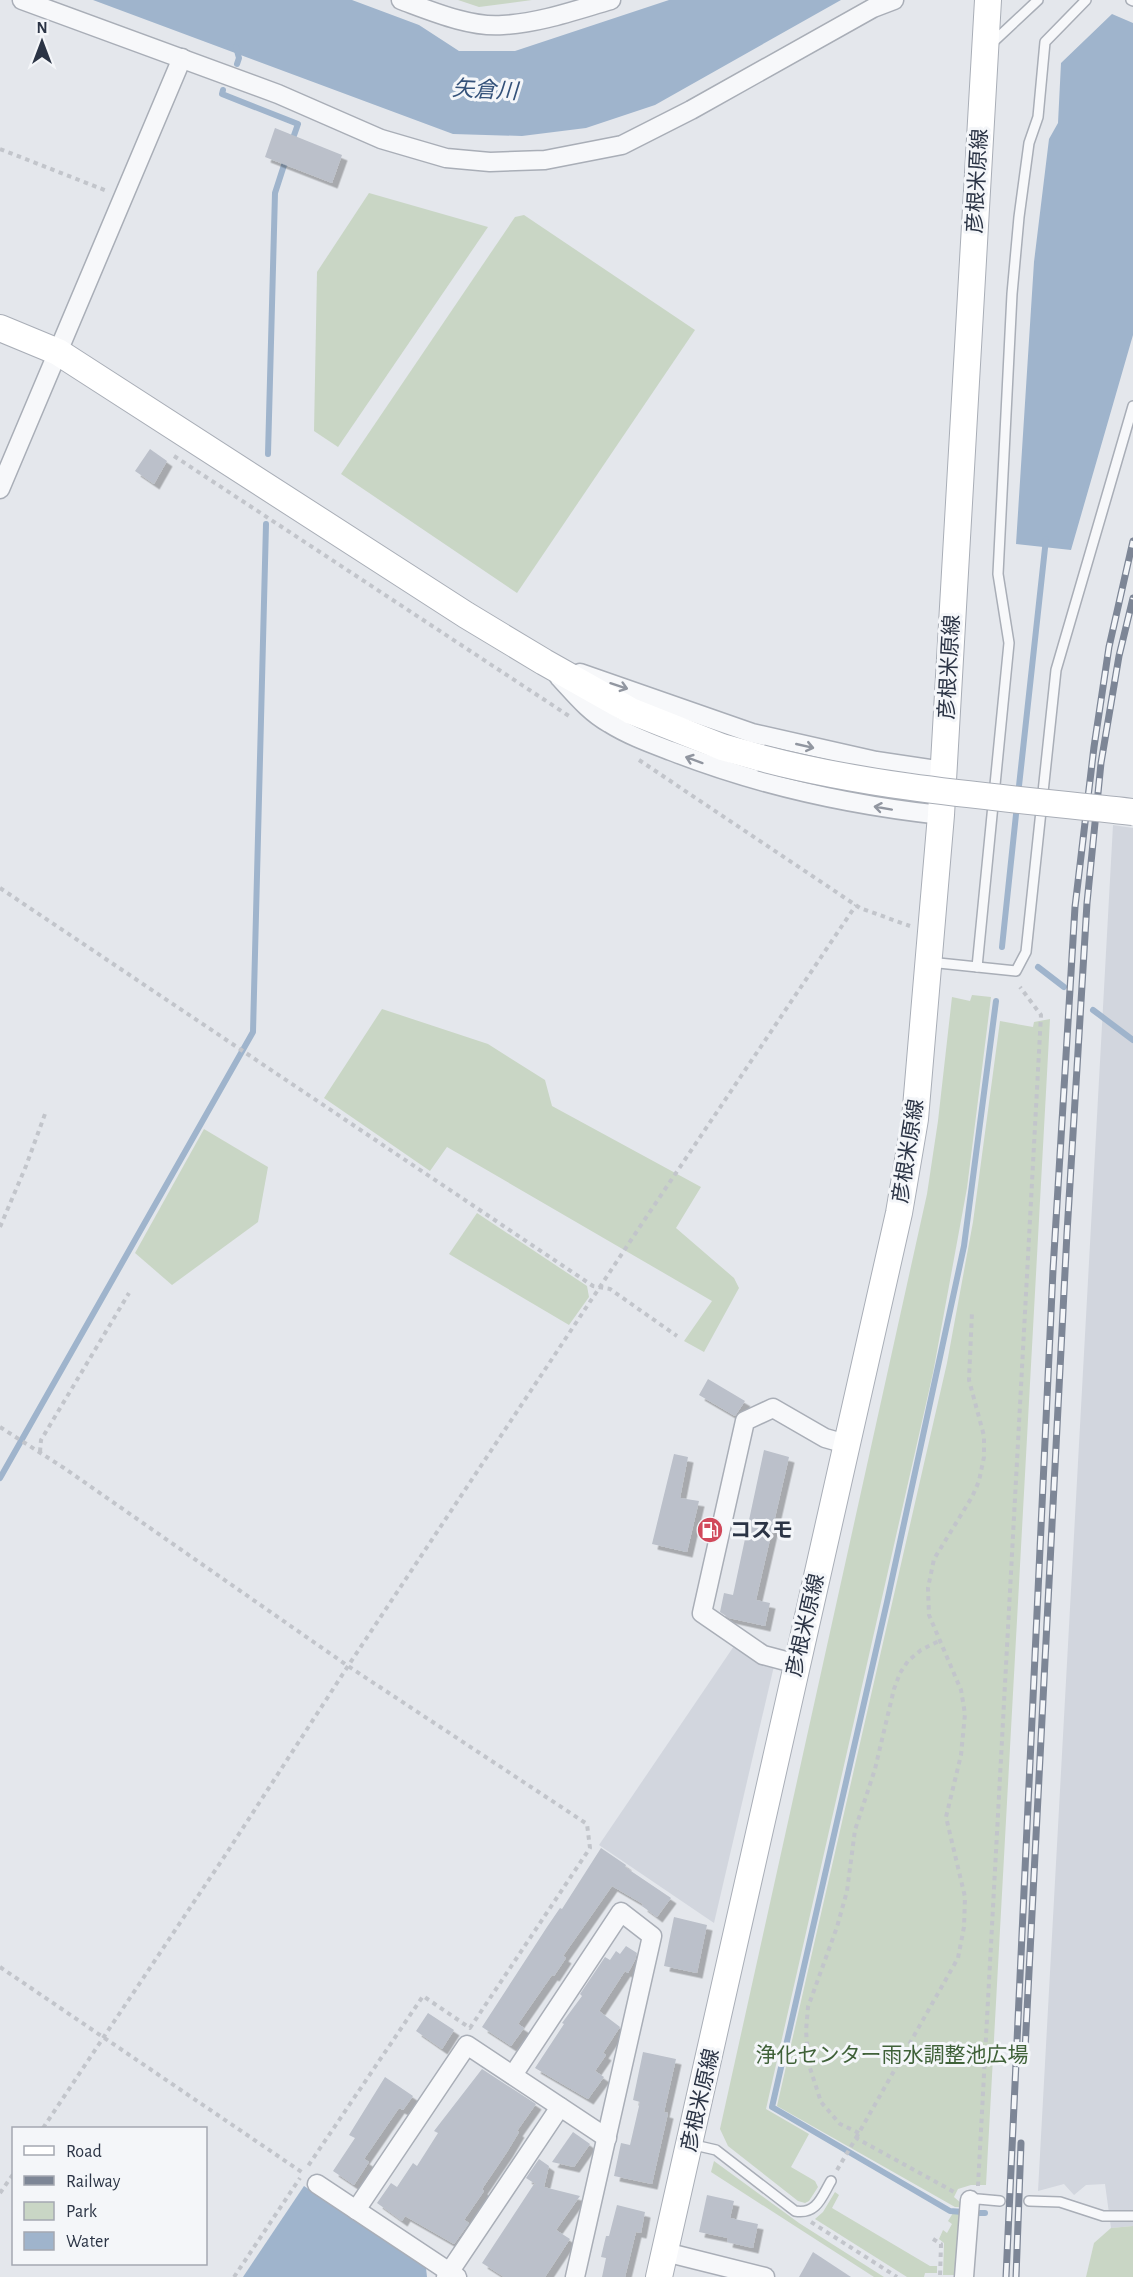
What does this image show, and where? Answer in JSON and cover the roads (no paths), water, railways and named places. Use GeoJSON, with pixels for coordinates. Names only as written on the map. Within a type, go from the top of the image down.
{"type":"FeatureCollection","features":[{"type":"Feature","properties":{"kind":"main road","name":"彦根米原線"},"geometry":{"type":"LineString","coordinates":[[659,2277],[899,1213],[915,1119],[941,815],[988,0]]}},
{"type":"Feature","properties":{"kind":"main road"},"geometry":{"type":"LineString","coordinates":[[0,328],[58,352],[466,615],[631,711],[722,747],[834,776],[890,785],[1133,812]]}},
{"type":"Feature","properties":{"kind":"street"},"geometry":{"type":"LineString","coordinates":[[22,0],[278,94],[381,139],[446,158],[490,162],[545,160],[622,145],[691,110],[873,8],[894,0]]}},
{"type":"Feature","properties":{"kind":"street"},"geometry":{"type":"LineString","coordinates":[[401,0],[464,21],[501,26],[541,20],[611,0]]}},
{"type":"Feature","properties":{"kind":"street"},"geometry":{"type":"LineString","coordinates":[[0,489],[182,58]]}},
{"type":"Feature","properties":{"kind":"street"},"geometry":{"type":"LineString","coordinates":[[544,662],[633,690],[752,733],[876,761],[943,771]]}},
{"type":"Feature","properties":{"kind":"street"},"geometry":{"type":"LineString","coordinates":[[544,662],[593,712],[609,724],[673,752],[761,782],[868,805],[941,815]]}},
{"type":"Feature","properties":{"kind":"street"},"geometry":{"type":"LineString","coordinates":[[796,1664],[763,1655],[702,1613],[745,1421],[773,1408],[825,1438],[846,1444]]}},
{"type":"Feature","properties":{"kind":"street"},"geometry":{"type":"LineString","coordinates":[[513,2075],[621,1912],[652,1936],[575,2277]]}},
{"type":"Feature","properties":{"kind":"street"},"geometry":{"type":"LineString","coordinates":[[356,2210],[467,2045],[607,2138]]}},
{"type":"Feature","properties":{"kind":"street"},"geometry":{"type":"LineString","coordinates":[[310,2179],[451,2275],[560,2107]]}},
{"type":"Feature","properties":{"kind":"street"},"geometry":{"type":"LineString","coordinates":[[964,2277],[968,2198]]}},
{"type":"Feature","properties":{"kind":"street"},"geometry":{"type":"LineString","coordinates":[[665,2252],[742,2273],[765,2272]]}},
{"type":"Feature","properties":{"kind":"lane"},"geometry":{"type":"LineString","coordinates":[[985,50],[1038,0]]}},
{"type":"Feature","properties":{"kind":"lane"},"geometry":{"type":"LineString","coordinates":[[977,967],[1009,643],[998,574],[1012,294],[1019,217],[1029,143],[1038,117],[1045,42],[1086,0]]}},
{"type":"Feature","properties":{"kind":"lane"},"geometry":{"type":"LineString","coordinates":[[929,962],[1016,971],[1026,952],[1056,670],[1133,406]]}},
{"type":"Feature","properties":{"kind":"lane"},"geometry":{"type":"LineString","coordinates":[[690,2144],[716,2150],[795,2211],[803,2212],[816,2206],[831,2181]]}},
{"type":"Feature","properties":{"kind":"lane"},"geometry":{"type":"LineString","coordinates":[[968,2198],[1000,2200]]}},
{"type":"Feature","properties":{"kind":"lane"},"geometry":{"type":"LineString","coordinates":[[1029,2201],[1060,2202],[1102,2216],[1133,2216]]}},
{"type":"Feature","properties":{"kind":"water","name":"矢倉川"},"geometry":{"type":"Polygon","coordinates":[[[93,0],[352,0],[419,25],[459,51],[515,51],[669,0],[841,0],[655,105],[586,128],[522,136],[453,134],[93,0]]]}},
{"type":"Feature","properties":{"kind":"water"},"geometry":{"type":"Polygon","coordinates":[[[1112,14],[1133,23],[1133,335],[1071,550],[1016,544],[1034,262],[1049,139],[1058,123],[1061,63],[1112,14]]]}},
{"type":"Feature","properties":{"kind":"water"},"geometry":{"type":"Polygon","coordinates":[[[304,2186],[426,2268],[427,2277],[243,2277],[304,2186]]]}},
{"type":"Feature","properties":{"kind":"waterway"},"geometry":{"type":"LineString","coordinates":[[236,47],[239,58],[237,64]]}},
{"type":"Feature","properties":{"kind":"waterway"},"geometry":{"type":"LineString","coordinates":[[223,90],[222,94],[298,124],[292,141]]}},
{"type":"Feature","properties":{"kind":"waterway"},"geometry":{"type":"LineString","coordinates":[[268,454],[275,193],[286,159]]}},
{"type":"Feature","properties":{"kind":"waterway"},"geometry":{"type":"LineString","coordinates":[[0,1478],[253,1032],[266,524]]}},
{"type":"Feature","properties":{"kind":"waterway"},"geometry":{"type":"LineString","coordinates":[[1018,795],[1046,539]]}},
{"type":"Feature","properties":{"kind":"waterway"},"geometry":{"type":"LineString","coordinates":[[1002,947],[1017,805]]}},
{"type":"Feature","properties":{"kind":"waterway"},"geometry":{"type":"LineString","coordinates":[[1038,967],[1064,987]]}},
{"type":"Feature","properties":{"kind":"waterway"},"geometry":{"type":"LineString","coordinates":[[963,2212],[950,2211],[772,2107],[887,1602],[964,1246],[996,1001]]}},
{"type":"Feature","properties":{"kind":"waterway"},"geometry":{"type":"LineString","coordinates":[[1093,1010],[1133,1040]]}},
{"type":"Feature","properties":{"kind":"waterway"},"geometry":{"type":"LineString","coordinates":[[976,2213],[985,2213]]}},
{"type":"Feature","properties":{"kind":"railway"},"geometry":{"type":"LineString","coordinates":[[1006,2277],[1053,1270],[1075,907],[1094,747],[1109,647],[1133,541]]}},
{"type":"Feature","properties":{"kind":"railway"},"geometry":{"type":"LineString","coordinates":[[1025,2050],[1067,1233],[1087,903],[1101,763],[1119,656],[1133,598]]}},
{"type":"Feature","properties":{"kind":"railway"},"geometry":{"type":"LineString","coordinates":[[1016,2277],[1021,2143]]}},
{"type":"Feature","properties":{"kind":"place","name":"コスモ"},"geometry":{"type":"Point","coordinates":[710,1530]}},
{"type":"Feature","properties":{"kind":"park label","name":"浄化センター雨水調整池広場"},"geometry":{"type":"Point","coordinates":[892,2055]}}]}
